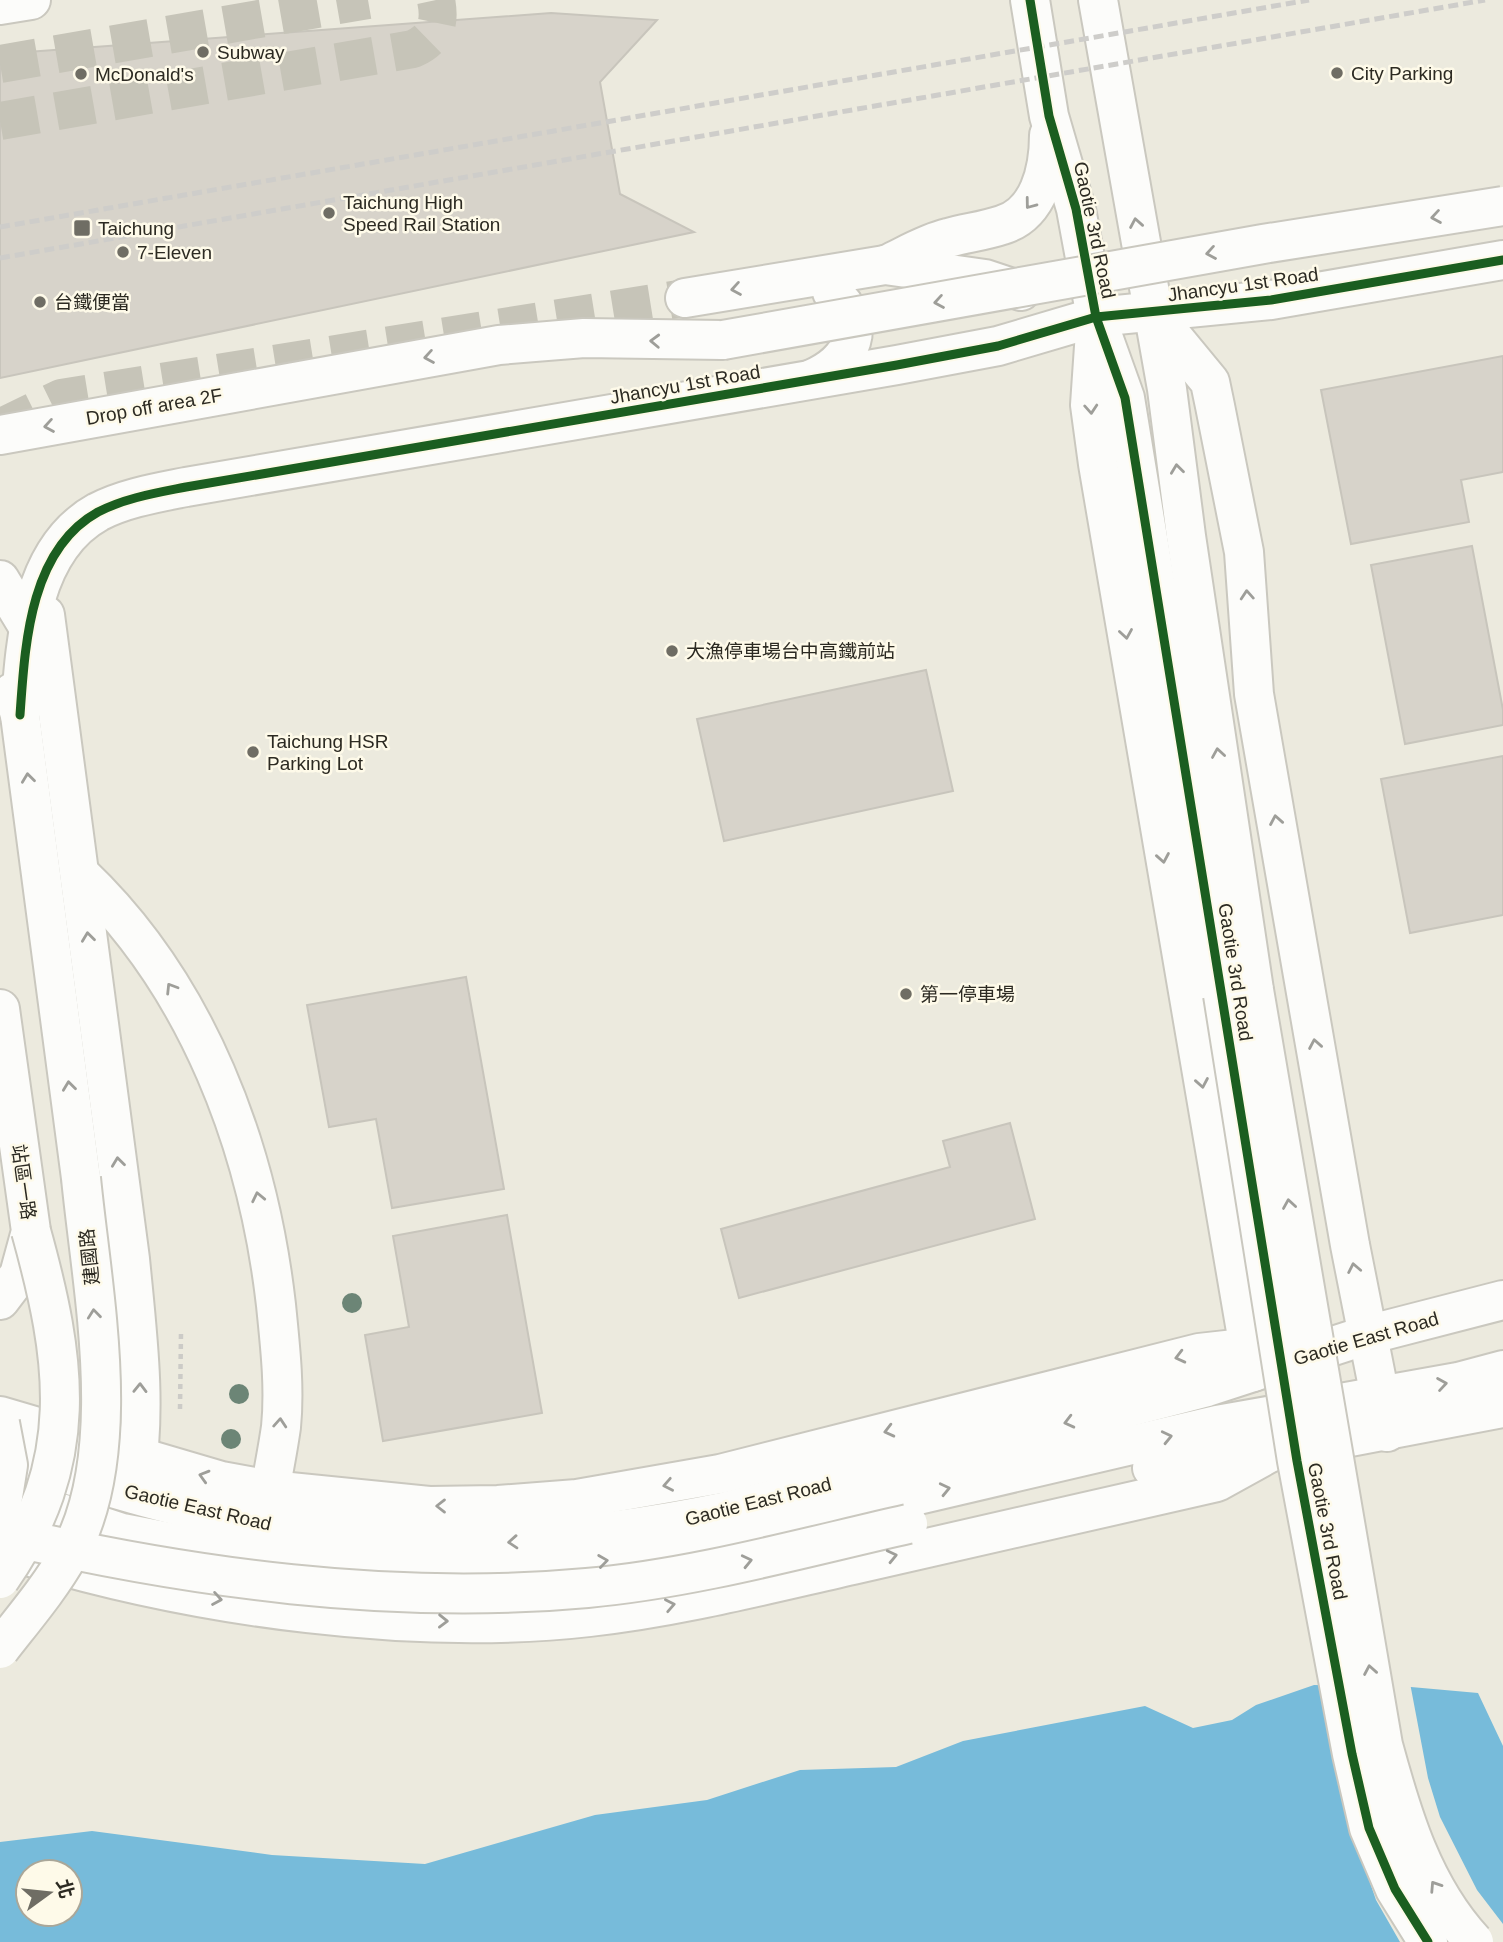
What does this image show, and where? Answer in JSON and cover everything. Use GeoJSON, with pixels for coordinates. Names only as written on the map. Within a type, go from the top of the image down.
{"type":"FeatureCollection","features":[{"type":"Feature","properties":{"kind":"street"},"geometry":{"type":"LineString","coordinates":[[0,5],[31,0]]}},
{"type":"Feature","properties":{"kind":"street","name":"Gaotie 3rd Road"},"geometry":{"type":"LineString","coordinates":[[1030,0],[1049,116],[1076,209],[1096,317],[1125,398],[1383,1745],[1402,1815],[1425,1871],[1474,1942]]}},
{"type":"Feature","properties":{"kind":"street","name":"Gaotie 3rd Road"},"geometry":{"type":"LineString","coordinates":[[1098,0],[1154,314],[1297,1461],[1352,1754],[1369,1828],[1395,1889],[1428,1942]]}},
{"type":"Feature","properties":{"kind":"street"},"geometry":{"type":"LineString","coordinates":[[885,265],[945,239],[1004,225],[1022,215],[1037,195],[1045,175],[1049,116]]}},
{"type":"Feature","properties":{"kind":"street","name":"Drop off area 2F"},"geometry":{"type":"LineString","coordinates":[[0,435],[499,345],[584,338],[723,340],[1250,246],[1503,206]]}},
{"type":"Feature","properties":{"kind":"street","name":"Jhancyu 1st Road"},"geometry":{"type":"LineString","coordinates":[[38,712],[15,638],[52,559],[77,528],[97,513],[141,497],[807,382],[998,345],[1096,317],[1154,314],[1288,298],[1503,260]]}},
{"type":"Feature","properties":{"kind":"street","name":"Jhancyu 1st Road"},"geometry":{"type":"LineString","coordinates":[[685,298],[885,265],[985,279],[1096,317]]}},
{"type":"Feature","properties":{"kind":"street"},"geometry":{"type":"LineString","coordinates":[[786,280],[812,283],[831,290],[846,304],[853,320],[852,338],[846,356],[832,371],[807,382]]}},
{"type":"Feature","properties":{"kind":"street","name":"Gaotie 3rd Road"},"geometry":{"type":"LineString","coordinates":[[1154,314],[1210,382],[1244,552],[1254,694],[1367,1335],[1387,1432]]}},
{"type":"Feature","properties":{"kind":"street","name":"Gaotie 3rd Road"},"geometry":{"type":"LineString","coordinates":[[1096,317],[1090,405],[1096,452],[1250,1359],[1267,1434]]}},
{"type":"Feature","properties":{"kind":"street"},"geometry":{"type":"LineString","coordinates":[[0,580],[15,638]]}},
{"type":"Feature","properties":{"kind":"street"},"geometry":{"type":"LineString","coordinates":[[42,582],[38,712],[80,874],[141,1365],[136,1475],[122,1532],[102,1578]]}},
{"type":"Feature","properties":{"kind":"street","name":"建國路"},"geometry":{"type":"LineString","coordinates":[[0,1648],[69,1554],[96,1480],[100,1388],[81,1178],[36,841],[38,712]]}},
{"type":"Feature","properties":{"kind":"street"},"geometry":{"type":"LineString","coordinates":[[80,874],[116,908],[147,949],[189,1016],[232,1111],[255,1185],[271,1262],[281,1351],[281,1426],[270,1490]]}},
{"type":"Feature","properties":{"kind":"street","name":"站區一路"},"geometry":{"type":"LineString","coordinates":[[0,1009],[31,1231],[56,1332],[60,1390],[59,1439],[53,1472],[42,1506],[24,1543],[0,1579]]}},
{"type":"Feature","properties":{"kind":"street"},"geometry":{"type":"LineString","coordinates":[[0,1300],[19,1275],[31,1231]]}},
{"type":"Feature","properties":{"kind":"street","name":"Gaotie East Road"},"geometry":{"type":"LineString","coordinates":[[0,1454],[136,1475],[212,1514],[355,1536],[425,1542],[500,1543],[581,1537],[651,1527],[727,1511],[1207,1387],[1250,1359],[1367,1335],[1503,1300]]}},
{"type":"Feature","properties":{"kind":"street"},"geometry":{"type":"LineString","coordinates":[[0,1416],[136,1475],[221,1480],[270,1490],[429,1506],[498,1506],[616,1493],[720,1474],[1199,1353],[1250,1359]]}},
{"type":"Feature","properties":{"kind":"street","name":"Gaotie East Road"},"geometry":{"type":"LineString","coordinates":[[0,1493],[122,1532],[258,1559],[351,1570],[501,1570],[584,1564],[730,1539],[1267,1434],[1379,1394],[1458,1382],[1503,1370]]}},
{"type":"Feature","properties":{"kind":"street"},"geometry":{"type":"LineString","coordinates":[[0,1534],[68,1550],[248,1578],[348,1589],[502,1592],[587,1588],[660,1579],[908,1524],[1210,1455],[1267,1434],[1387,1432],[1503,1408]]}},
{"type":"Feature","properties":{"kind":"street"},"geometry":{"type":"LineString","coordinates":[[0,1423],[8,1465],[0,1516]]}},
{"type":"Feature","properties":{"kind":"street"},"geometry":{"type":"LineString","coordinates":[[0,1548],[102,1578],[252,1605],[349,1617],[500,1622],[587,1617],[741,1590],[1217,1482],[1267,1434]]}},
{"type":"Feature","properties":{"kind":"path"},"geometry":{"type":"LineString","coordinates":[[180,1409],[181,1333]]}},
{"type":"Feature","properties":{"kind":"water"},"geometry":{"type":"Polygon","coordinates":[[[1314,1685],[1411,1687],[1478,1693],[1503,1746],[1503,1942],[0,1942],[0,1842],[92,1831],[272,1855],[425,1864],[595,1815],[707,1800],[800,1770],[896,1767],[963,1741],[1145,1706],[1193,1728],[1232,1720],[1256,1705],[1314,1685]]]}},
{"type":"Feature","properties":{"kind":"pier"},"geometry":{"type":"Polygon","coordinates":[[[1324,1681],[1410,1683],[1428,1778],[1440,1817],[1477,1890],[1503,1924],[1503,1942],[1400,1942],[1376,1900],[1348,1818],[1324,1681]]]}},
{"type":"Feature","properties":{"kind":"building","name":"Taichung High Speed Rail Station"},"geometry":{"type":"Polygon","coordinates":[[[551,13],[657,20],[600,82],[620,194],[694,232],[0,378],[0,54],[551,13]]]}},
{"type":"Feature","properties":{"kind":"building"},"geometry":{"type":"Polygon","coordinates":[[[1503,356],[1503,472],[1461,480],[1469,522],[1351,544],[1321,390],[1503,356]]]}},
{"type":"Feature","properties":{"kind":"building"},"geometry":{"type":"Polygon","coordinates":[[[1472,546],[1503,710],[1503,725],[1405,744],[1371,565],[1472,546]]]}},
{"type":"Feature","properties":{"kind":"building"},"geometry":{"type":"Polygon","coordinates":[[[926,670],[953,791],[724,841],[697,719],[926,670]]]}},
{"type":"Feature","properties":{"kind":"building"},"geometry":{"type":"Polygon","coordinates":[[[1503,756],[1503,915],[1410,933],[1381,779],[1503,756]]]}},
{"type":"Feature","properties":{"kind":"building"},"geometry":{"type":"Polygon","coordinates":[[[466,977],[504,1189],[392,1208],[376,1119],[329,1127],[307,1005],[466,977]]]}},
{"type":"Feature","properties":{"kind":"building"},"geometry":{"type":"Polygon","coordinates":[[[1010,1123],[1035,1219],[739,1298],[721,1229],[950,1167],[943,1141],[1010,1123]]]}},
{"type":"Feature","properties":{"kind":"building"},"geometry":{"type":"Polygon","coordinates":[[[507,1215],[542,1413],[383,1441],[365,1335],[409,1327],[393,1236],[507,1215]]]}},
{"type":"Feature","properties":{"kind":"tunnel"},"geometry":{"type":"LineString","coordinates":[[0,64],[368,0]]}},
{"type":"Feature","properties":{"kind":"tunnel"},"geometry":{"type":"LineString","coordinates":[[0,121],[413,49],[427,40],[435,30],[438,16],[436,0]]}},
{"type":"Feature","properties":{"kind":"tunnel"},"geometry":{"type":"LineString","coordinates":[[0,428],[61,398],[685,298]]}},
{"type":"Feature","properties":{"kind":"railway"},"geometry":{"type":"LineString","coordinates":[[0,227],[1309,0]]}},
{"type":"Feature","properties":{"kind":"railway"},"geometry":{"type":"LineString","coordinates":[[0,258],[1485,0]]}},
{"type":"Feature","properties":{"kind":"cycle path"},"geometry":{"type":"LineString","coordinates":[[1030,0],[1049,116],[1076,209],[1096,317],[1125,398],[1297,1461],[1352,1754],[1369,1828],[1395,1889],[1428,1942]]}},
{"type":"Feature","properties":{"kind":"cycle path"},"geometry":{"type":"LineString","coordinates":[[20,715],[29,630],[44,575],[57,550],[75,529],[98,512],[130,500],[186,487],[998,346],[1096,317],[1271,300],[1503,260]]}},
{"type":"Feature","properties":{"kind":"place","name":"Subway"},"geometry":{"type":"Point","coordinates":[203,52]}},
{"type":"Feature","properties":{"kind":"place","name":"City Parking"},"geometry":{"type":"Point","coordinates":[1337,73]}},
{"type":"Feature","properties":{"kind":"place","name":"McDonald's"},"geometry":{"type":"Point","coordinates":[81,74]}},
{"type":"Feature","properties":{"kind":"place","name":"Taichung High Speed Rail Station"},"geometry":{"type":"Point","coordinates":[329,213]}},
{"type":"Feature","properties":{"kind":"place","name":"Taichung"},"geometry":{"type":"Point","coordinates":[82,228]}},
{"type":"Feature","properties":{"kind":"place","name":"7-Eleven"},"geometry":{"type":"Point","coordinates":[123,252]}},
{"type":"Feature","properties":{"kind":"place","name":"台鐵便當"},"geometry":{"type":"Point","coordinates":[40,302]}},
{"type":"Feature","properties":{"kind":"place","name":"大漁停車場台中高鐵前站"},"geometry":{"type":"Point","coordinates":[672,651]}},
{"type":"Feature","properties":{"kind":"place","name":"Taichung HSR Parking Lot"},"geometry":{"type":"Point","coordinates":[253,752]}},
{"type":"Feature","properties":{"kind":"place","name":"第一停車場"},"geometry":{"type":"Point","coordinates":[906,994]}}]}
